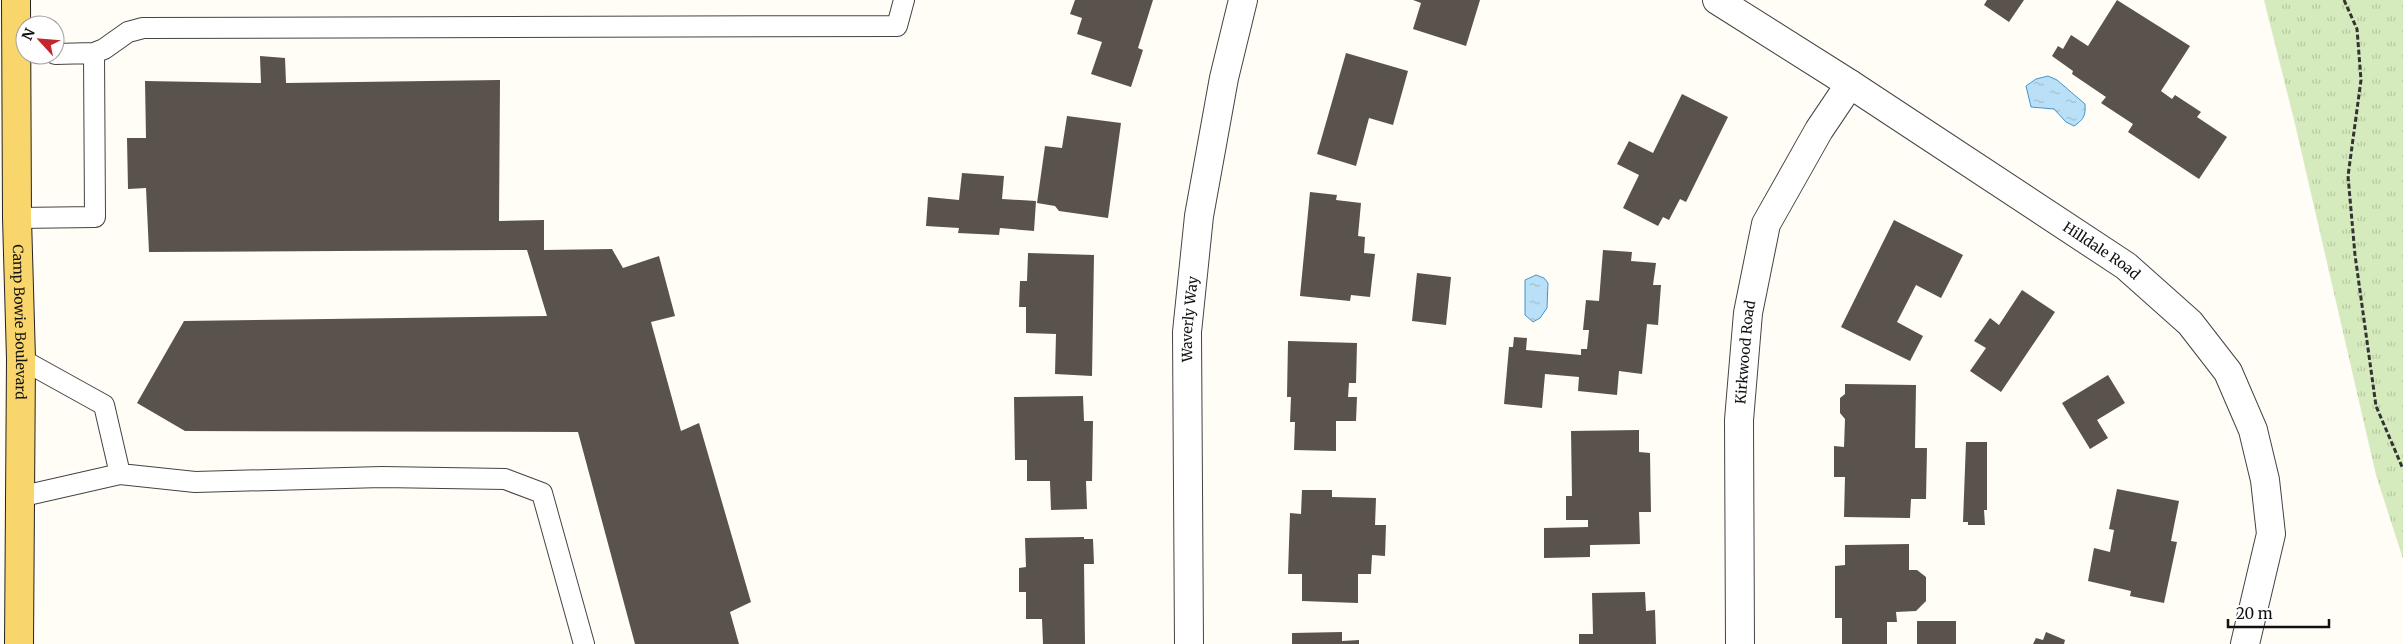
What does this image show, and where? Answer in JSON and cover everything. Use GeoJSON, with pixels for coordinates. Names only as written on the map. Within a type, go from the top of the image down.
{"type":"FeatureCollection","features":[{"type":"Feature","properties":{"kind":"main road","name":"Camp Bowie Boulevard"},"geometry":{"type":"LineString","coordinates":[[16,0],[17,15]]}},
{"type":"Feature","properties":{"kind":"main road","name":"Camp Bowie Boulevard"},"geometry":{"type":"LineString","coordinates":[[19,644],[21,358],[17,218],[21,65]]}},
{"type":"Feature","properties":{"kind":"street","name":"Waverly Way"},"geometry":{"type":"LineString","coordinates":[[1189,644],[1187,332],[1199,216],[1224,78],[1243,0]]}},
{"type":"Feature","properties":{"kind":"street","name":"Hilldale Road"},"geometry":{"type":"LineString","coordinates":[[1717,0],[1850,84],[2126,266],[2190,323],[2228,372],[2253,430],[2265,480],[2271,534],[2245,644]]}},
{"type":"Feature","properties":{"kind":"street","name":"Kirkwood Road"},"geometry":{"type":"LineString","coordinates":[[1740,644],[1740,420],[1748,313],[1766,224],[1820,130],[1850,84]]}},
{"type":"Feature","properties":{"kind":"lane"},"geometry":{"type":"LineString","coordinates":[[65,54],[94,53],[104,49],[128,32],[143,28],[896,26],[904,0]]}},
{"type":"Feature","properties":{"kind":"lane"},"geometry":{"type":"LineString","coordinates":[[17,218],[95,217],[94,53]]}},
{"type":"Feature","properties":{"kind":"lane"},"geometry":{"type":"LineString","coordinates":[[21,358],[104,405],[120,474]]}},
{"type":"Feature","properties":{"kind":"lane"},"geometry":{"type":"LineString","coordinates":[[19,497],[120,474],[196,482],[382,477],[505,479],[542,493],[584,644]]}},
{"type":"Feature","properties":{"kind":"path"},"geometry":{"type":"LineString","coordinates":[[2344,0],[2357,29],[2361,80],[2348,176],[2357,273],[2376,406],[2403,469]]}},
{"type":"Feature","properties":{"kind":"green space"},"geometry":{"type":"Polygon","coordinates":[[[2264,0],[2403,0],[2403,559],[2376,475],[2295,124],[2264,0]]]}},
{"type":"Feature","properties":{"kind":"water"},"geometry":{"type":"Polygon","coordinates":[[[2048,76],[2057,80],[2085,104],[2083,117],[2074,126],[2066,122],[2054,109],[2031,107],[2026,86],[2036,79],[2048,76]]]}},
{"type":"Feature","properties":{"kind":"water"},"geometry":{"type":"Polygon","coordinates":[[[1536,275],[1544,278],[1548,283],[1547,308],[1540,318],[1533,322],[1525,315],[1525,280],[1536,275]]]}},
{"type":"Feature","properties":{"kind":"building"},"geometry":{"type":"Polygon","coordinates":[[[1075,0],[1153,0],[1138,48],[1143,50],[1131,87],[1091,74],[1102,42],[1077,34],[1082,18],[1070,14],[1075,0]]]}},
{"type":"Feature","properties":{"kind":"building"},"geometry":{"type":"Polygon","coordinates":[[[1413,0],[1480,0],[1466,46],[1413,29],[1421,3],[1413,0]]]}},
{"type":"Feature","properties":{"kind":"building"},"geometry":{"type":"Polygon","coordinates":[[[1987,0],[2024,0],[2009,22],[1984,5],[1987,0]]]}},
{"type":"Feature","properties":{"kind":"building"},"geometry":{"type":"Polygon","coordinates":[[[2117,0],[2190,46],[2161,91],[2172,99],[2175,95],[2201,112],[2197,117],[2227,137],[2199,179],[2128,132],[2133,124],[2101,103],[2106,97],[2072,74],[2073,71],[2052,56],[2058,46],[2063,49],[2071,35],[2088,46],[2117,0]]]}},
{"type":"Feature","properties":{"kind":"building"},"geometry":{"type":"Polygon","coordinates":[[[1346,53],[1408,71],[1393,125],[1369,118],[1356,166],[1317,154],[1346,53]]]}},
{"type":"Feature","properties":{"kind":"building"},"geometry":{"type":"Polygon","coordinates":[[[260,56],[285,58],[286,83],[500,80],[499,221],[544,220],[544,250],[612,249],[623,268],[659,256],[675,316],[651,322],[681,431],[699,423],[751,602],[730,612],[739,644],[635,644],[578,432],[185,431],[137,403],[184,321],[547,316],[527,250],[149,252],[146,188],[128,189],[127,138],[146,138],[145,81],[261,83],[260,56]]]}},
{"type":"Feature","properties":{"kind":"building"},"geometry":{"type":"Polygon","coordinates":[[[1682,94],[1728,117],[1686,202],[1680,199],[1669,220],[1663,217],[1658,226],[1623,208],[1639,175],[1617,164],[1629,141],[1653,153],[1682,94]]]}},
{"type":"Feature","properties":{"kind":"building"},"geometry":{"type":"Polygon","coordinates":[[[1067,116],[1121,123],[1108,218],[1059,211],[1055,206],[1037,203],[1045,146],[1062,148],[1067,116]]]}},
{"type":"Feature","properties":{"kind":"building"},"geometry":{"type":"Polygon","coordinates":[[[962,173],[1004,176],[1002,199],[1036,201],[1034,231],[1000,228],[999,235],[958,233],[959,228],[926,226],[928,197],[959,200],[962,173]]]}},
{"type":"Feature","properties":{"kind":"building"},"geometry":{"type":"Polygon","coordinates":[[[1310,192],[1337,195],[1336,200],[1361,203],[1358,236],[1365,237],[1364,253],[1375,254],[1370,297],[1351,295],[1350,301],[1300,296],[1310,192]]]}},
{"type":"Feature","properties":{"kind":"building"},"geometry":{"type":"Polygon","coordinates":[[[1894,220],[1963,255],[1941,298],[1916,285],[1897,322],[1923,336],[1910,361],[1841,327],[1894,220]]]}},
{"type":"Feature","properties":{"kind":"building"},"geometry":{"type":"Polygon","coordinates":[[[1603,250],[1632,252],[1631,261],[1656,263],[1653,285],[1661,285],[1658,325],[1647,324],[1642,374],[1619,371],[1617,395],[1578,391],[1579,377],[1545,374],[1542,408],[1504,404],[1509,347],[1513,347],[1514,337],[1527,338],[1526,350],[1581,355],[1581,349],[1587,349],[1589,330],[1583,330],[1586,300],[1599,301],[1603,250]]]}},
{"type":"Feature","properties":{"kind":"building"},"geometry":{"type":"Polygon","coordinates":[[[1028,253],[1094,255],[1092,376],[1055,374],[1056,334],[1026,333],[1026,307],[1019,307],[1020,281],[1027,281],[1028,253]]]}},
{"type":"Feature","properties":{"kind":"building"},"geometry":{"type":"Polygon","coordinates":[[[1417,273],[1451,277],[1446,325],[1412,321],[1417,273]]]}},
{"type":"Feature","properties":{"kind":"building"},"geometry":{"type":"Polygon","coordinates":[[[2022,290],[2055,312],[2001,392],[1970,371],[1986,348],[1974,341],[1990,318],[1999,325],[2022,290]]]}},
{"type":"Feature","properties":{"kind":"building"},"geometry":{"type":"Polygon","coordinates":[[[1288,341],[1357,343],[1356,383],[1349,383],[1348,397],[1357,397],[1356,421],[1336,421],[1336,451],[1294,450],[1295,422],[1290,422],[1291,397],[1287,397],[1288,341]]]}},
{"type":"Feature","properties":{"kind":"building"},"geometry":{"type":"Polygon","coordinates":[[[2108,375],[2125,403],[2097,420],[2108,438],[2090,449],[2062,403],[2108,375]]]}},
{"type":"Feature","properties":{"kind":"building"},"geometry":{"type":"Polygon","coordinates":[[[1845,384],[1916,385],[1915,448],[1927,448],[1926,499],[1911,499],[1910,518],[1844,517],[1845,477],[1834,477],[1834,446],[1844,447],[1845,419],[1840,413],[1840,398],[1845,394],[1845,384]]]}},
{"type":"Feature","properties":{"kind":"building"},"geometry":{"type":"Polygon","coordinates":[[[1083,396],[1084,421],[1093,421],[1092,481],[1086,481],[1087,509],[1051,510],[1050,481],[1027,481],[1027,460],[1015,460],[1014,397],[1083,396]]]}},
{"type":"Feature","properties":{"kind":"building"},"geometry":{"type":"Polygon","coordinates":[[[1639,430],[1639,452],[1650,453],[1651,512],[1639,512],[1640,544],[1590,545],[1590,557],[1544,558],[1544,528],[1588,527],[1588,520],[1566,520],[1566,496],[1572,496],[1571,431],[1639,430]]]}},
{"type":"Feature","properties":{"kind":"building"},"geometry":{"type":"Polygon","coordinates":[[[1966,442],[1987,442],[1987,510],[1984,510],[1985,525],[1968,525],[1968,522],[1963,522],[1966,442]]]}},
{"type":"Feature","properties":{"kind":"building"},"geometry":{"type":"Polygon","coordinates":[[[2117,489],[2179,501],[2171,541],[2177,542],[2164,603],[2130,596],[2131,591],[2088,581],[2094,548],[2110,552],[2114,530],[2109,529],[2117,489]]]}},
{"type":"Feature","properties":{"kind":"building"},"geometry":{"type":"Polygon","coordinates":[[[1302,490],[1332,490],[1332,497],[1376,498],[1375,525],[1386,525],[1385,556],[1372,555],[1371,574],[1358,574],[1358,603],[1302,601],[1302,574],[1288,574],[1290,513],[1301,514],[1302,490]]]}},
{"type":"Feature","properties":{"kind":"building"},"geometry":{"type":"Polygon","coordinates":[[[1084,537],[1084,539],[1093,539],[1094,564],[1084,564],[1085,644],[1043,644],[1042,619],[1026,619],[1026,592],[1019,592],[1019,568],[1026,567],[1025,538],[1084,537]]]}},
{"type":"Feature","properties":{"kind":"building"},"geometry":{"type":"Polygon","coordinates":[[[1909,544],[1909,570],[1917,570],[1926,577],[1926,601],[1916,611],[1896,612],[1897,622],[1887,622],[1887,644],[1842,644],[1842,618],[1835,618],[1835,566],[1845,565],[1845,545],[1909,544]]]}},
{"type":"Feature","properties":{"kind":"building"},"geometry":{"type":"Polygon","coordinates":[[[1645,592],[1646,611],[1655,610],[1656,644],[1579,644],[1579,634],[1593,634],[1592,593],[1645,592]]]}},
{"type":"Feature","properties":{"kind":"building"},"geometry":{"type":"Polygon","coordinates":[[[1917,621],[1956,621],[1956,644],[1917,644],[1917,621]]]}},
{"type":"Feature","properties":{"kind":"building"},"geometry":{"type":"Polygon","coordinates":[[[1342,632],[1342,641],[1359,640],[1359,644],[1292,644],[1292,633],[1342,632]]]}},
{"type":"Feature","properties":{"kind":"building"},"geometry":{"type":"Polygon","coordinates":[[[2046,632],[2065,640],[2064,644],[2033,644],[2036,638],[2043,640],[2046,632]]]}}]}
